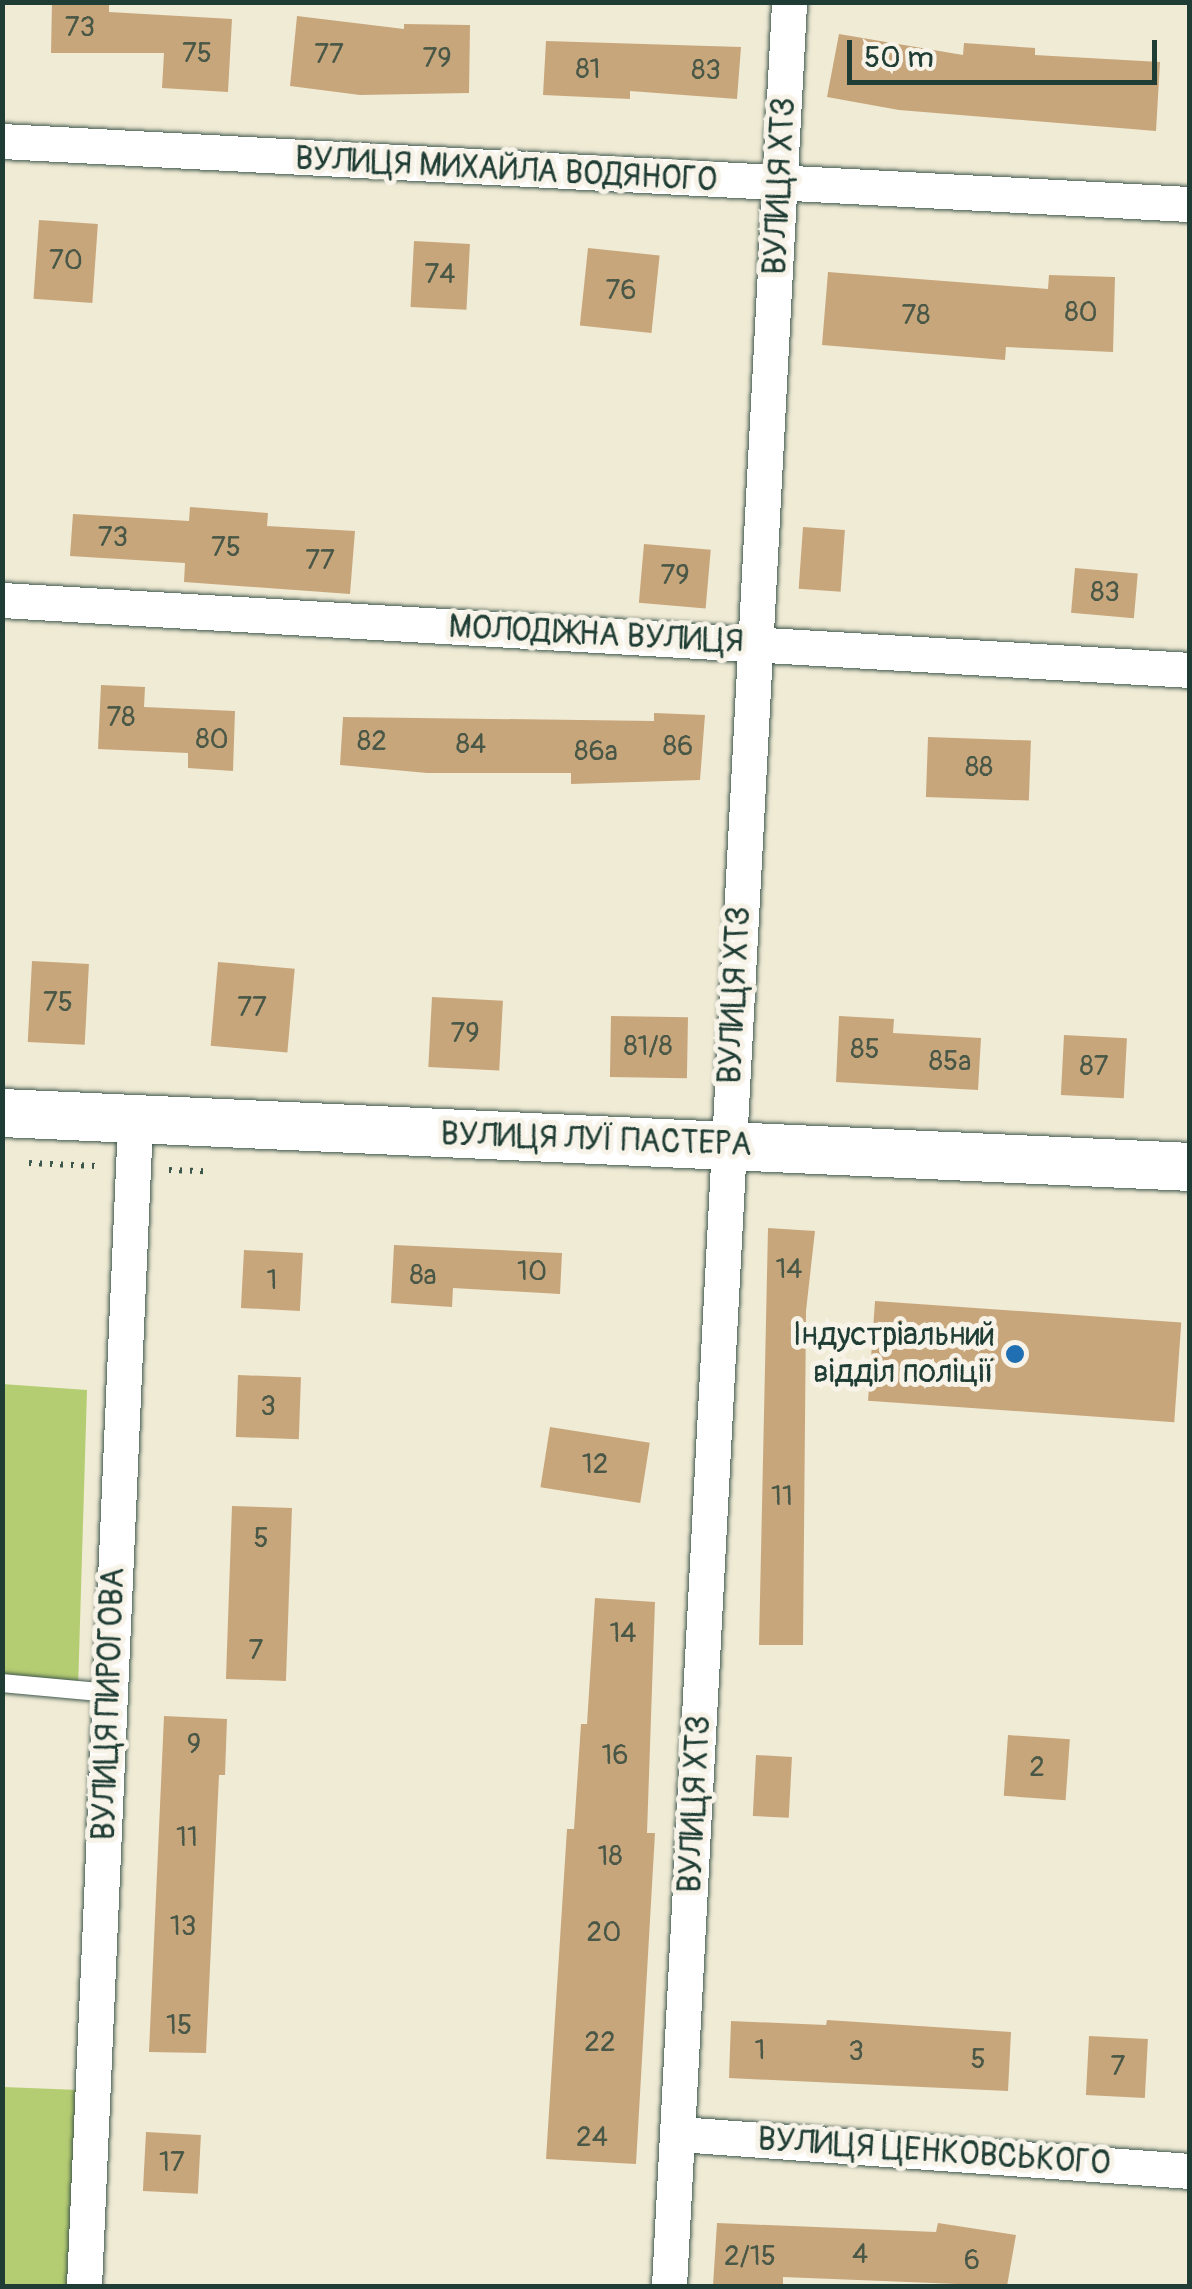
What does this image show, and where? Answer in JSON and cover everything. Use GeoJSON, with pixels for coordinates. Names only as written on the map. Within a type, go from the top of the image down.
{"type":"FeatureCollection","features":[{"type":"Feature","properties":{"kind":"street","name":"ВУЛИЦЯ ХТЗ"},"geometry":{"type":"LineString","coordinates":[[669,2286],[789,2]]}},
{"type":"Feature","properties":{"kind":"street","name":"ВУЛИЦЯ МИХАЙЛА ВОДЯНОГО"},"geometry":{"type":"LineString","coordinates":[[2,142],[1190,204]]}},
{"type":"Feature","properties":{"kind":"street","name":"МОЛОДІЖНА ВУЛИЦЯ"},"geometry":{"type":"LineString","coordinates":[[2,600],[1190,670]]}},
{"type":"Feature","properties":{"kind":"street","name":"ВУЛИЦЯ ЛУЇ ПАСТЕРА"},"geometry":{"type":"LineString","coordinates":[[2,1113],[1190,1167]]}},
{"type":"Feature","properties":{"kind":"street","name":"ВУЛИЦЯ ПИРОГОВА"},"geometry":{"type":"LineString","coordinates":[[84,2286],[134,1121]]}},
{"type":"Feature","properties":{"kind":"street","name":"ВУЛИЦЯ ЦЕНКОВСЬКОГО"},"geometry":{"type":"LineString","coordinates":[[679,2134],[1190,2171]]}},
{"type":"Feature","properties":{"kind":"lane"},"geometry":{"type":"LineString","coordinates":[[2,1682],[110,1693]]}},
{"type":"Feature","properties":{"kind":"green space"},"geometry":{"type":"Polygon","coordinates":[[[2,1384],[87,1390],[78,1689],[3,1682],[2,1384]]]}},
{"type":"Feature","properties":{"kind":"green space"},"geometry":{"type":"Polygon","coordinates":[[[3,2087],[79,2090],[68,2286],[3,2286],[3,2087]]]}},
{"type":"Feature","properties":{"kind":"building"},"geometry":{"type":"Polygon","coordinates":[[[52,2],[109,2],[109,12],[232,19],[228,92],[162,88],[164,53],[51,53],[52,2]]]}},
{"type":"Feature","properties":{"kind":"building"},"geometry":{"type":"Polygon","coordinates":[[[297,16],[404,29],[404,24],[470,25],[469,93],[360,95],[290,86],[297,16]]]}},
{"type":"Feature","properties":{"kind":"building"},"geometry":{"type":"Polygon","coordinates":[[[839,34],[963,55],[964,43],[1035,48],[1035,55],[1160,62],[1156,131],[899,110],[827,97],[839,34]]]}},
{"type":"Feature","properties":{"kind":"building"},"geometry":{"type":"Polygon","coordinates":[[[546,41],[741,47],[737,99],[630,91],[630,99],[543,95],[546,41]]]}},
{"type":"Feature","properties":{"kind":"building"},"geometry":{"type":"Polygon","coordinates":[[[39,220],[98,224],[92,303],[33,299],[39,220]]]}},
{"type":"Feature","properties":{"kind":"building"},"geometry":{"type":"Polygon","coordinates":[[[414,241],[470,244],[466,310],[411,307],[414,241]]]}},
{"type":"Feature","properties":{"kind":"building"},"geometry":{"type":"Polygon","coordinates":[[[588,248],[660,256],[651,333],[580,326],[588,248]]]}},
{"type":"Feature","properties":{"kind":"building"},"geometry":{"type":"Polygon","coordinates":[[[828,272],[1048,289],[1049,275],[1115,277],[1113,352],[1006,347],[1005,360],[822,345],[828,272]]]}},
{"type":"Feature","properties":{"kind":"building"},"geometry":{"type":"Polygon","coordinates":[[[190,507],[268,513],[267,526],[355,531],[350,594],[184,582],[185,563],[70,556],[73,514],[189,521],[190,507]]]}},
{"type":"Feature","properties":{"kind":"building"},"geometry":{"type":"Polygon","coordinates":[[[803,527],[845,530],[841,592],[799,589],[803,527]]]}},
{"type":"Feature","properties":{"kind":"building"},"geometry":{"type":"Polygon","coordinates":[[[644,544],[711,550],[706,609],[639,603],[644,544]]]}},
{"type":"Feature","properties":{"kind":"building"},"geometry":{"type":"Polygon","coordinates":[[[1075,568],[1138,573],[1134,618],[1071,613],[1075,568]]]}},
{"type":"Feature","properties":{"kind":"building"},"geometry":{"type":"Polygon","coordinates":[[[101,685],[145,687],[144,707],[235,711],[233,771],[188,768],[188,753],[98,749],[101,685]]]}},
{"type":"Feature","properties":{"kind":"building"},"geometry":{"type":"Polygon","coordinates":[[[654,713],[705,715],[700,780],[571,784],[571,773],[427,773],[340,765],[343,717],[654,721],[654,713]]]}},
{"type":"Feature","properties":{"kind":"building"},"geometry":{"type":"Polygon","coordinates":[[[928,737],[1031,741],[1029,801],[926,797],[928,737]]]}},
{"type":"Feature","properties":{"kind":"building"},"geometry":{"type":"Polygon","coordinates":[[[32,961],[89,964],[85,1045],[28,1042],[32,961]]]}},
{"type":"Feature","properties":{"kind":"building"},"geometry":{"type":"Polygon","coordinates":[[[218,962],[295,969],[287,1052],[211,1046],[218,962]]]}},
{"type":"Feature","properties":{"kind":"building"},"geometry":{"type":"Polygon","coordinates":[[[432,997],[503,1001],[499,1071],[428,1067],[432,997]]]}},
{"type":"Feature","properties":{"kind":"building"},"geometry":{"type":"Polygon","coordinates":[[[611,1016],[688,1017],[687,1078],[610,1077],[611,1016]]]}},
{"type":"Feature","properties":{"kind":"building"},"geometry":{"type":"Polygon","coordinates":[[[839,1016],[894,1019],[893,1033],[981,1038],[978,1090],[836,1082],[839,1016]]]}},
{"type":"Feature","properties":{"kind":"building"},"geometry":{"type":"Polygon","coordinates":[[[1064,1035],[1127,1038],[1124,1098],[1061,1095],[1064,1035]]]}},
{"type":"Feature","properties":{"kind":"building"},"geometry":{"type":"Polygon","coordinates":[[[768,1228],[815,1231],[806,1311],[803,1645],[759,1645],[768,1228]]]}},
{"type":"Feature","properties":{"kind":"building"},"geometry":{"type":"Polygon","coordinates":[[[394,1245],[562,1253],[560,1294],[453,1288],[452,1307],[391,1303],[394,1245]]]}},
{"type":"Feature","properties":{"kind":"building"},"geometry":{"type":"Polygon","coordinates":[[[244,1250],[303,1253],[300,1311],[241,1308],[244,1250]]]}},
{"type":"Feature","properties":{"kind":"building"},"geometry":{"type":"Polygon","coordinates":[[[875,1301],[1181,1322],[1174,1422],[868,1401],[875,1301]]]}},
{"type":"Feature","properties":{"kind":"building"},"geometry":{"type":"Polygon","coordinates":[[[238,1375],[301,1377],[299,1439],[236,1437],[238,1375]]]}},
{"type":"Feature","properties":{"kind":"building"},"geometry":{"type":"Polygon","coordinates":[[[550,1427],[650,1443],[640,1503],[540,1487],[550,1427]]]}},
{"type":"Feature","properties":{"kind":"building"},"geometry":{"type":"Polygon","coordinates":[[[232,1506],[292,1508],[286,1681],[226,1679],[232,1506]]]}},
{"type":"Feature","properties":{"kind":"building"},"geometry":{"type":"Polygon","coordinates":[[[595,1598],[655,1602],[647,1833],[655,1833],[636,2164],[546,2159],[567,1829],[574,1829],[581,1724],[587,1724],[595,1598]]]}},
{"type":"Feature","properties":{"kind":"building"},"geometry":{"type":"Polygon","coordinates":[[[164,1716],[227,1719],[225,1775],[219,1775],[206,2053],[149,2052],[164,1716]]]}},
{"type":"Feature","properties":{"kind":"building"},"geometry":{"type":"Polygon","coordinates":[[[1008,1735],[1070,1739],[1066,1800],[1004,1796],[1008,1735]]]}},
{"type":"Feature","properties":{"kind":"building"},"geometry":{"type":"Polygon","coordinates":[[[756,1755],[792,1757],[789,1818],[753,1816],[756,1755]]]}},
{"type":"Feature","properties":{"kind":"building"},"geometry":{"type":"Polygon","coordinates":[[[827,2020],[1011,2032],[1008,2091],[729,2078],[731,2021],[826,2025],[827,2020]]]}},
{"type":"Feature","properties":{"kind":"building"},"geometry":{"type":"Polygon","coordinates":[[[1089,2036],[1148,2039],[1145,2098],[1086,2095],[1089,2036]]]}},
{"type":"Feature","properties":{"kind":"building"},"geometry":{"type":"Polygon","coordinates":[[[146,2132],[201,2135],[198,2194],[143,2191],[146,2132]]]}},
{"type":"Feature","properties":{"kind":"building"},"geometry":{"type":"Polygon","coordinates":[[[717,2223],[936,2232],[938,2223],[1016,2235],[1007,2286],[783,2277],[783,2286],[713,2286],[717,2223]]]}},
{"type":"Feature","properties":{"kind":"place","name":"Індустріальний відділ поліції"},"geometry":{"type":"Point","coordinates":[1015,1354]}}]}
